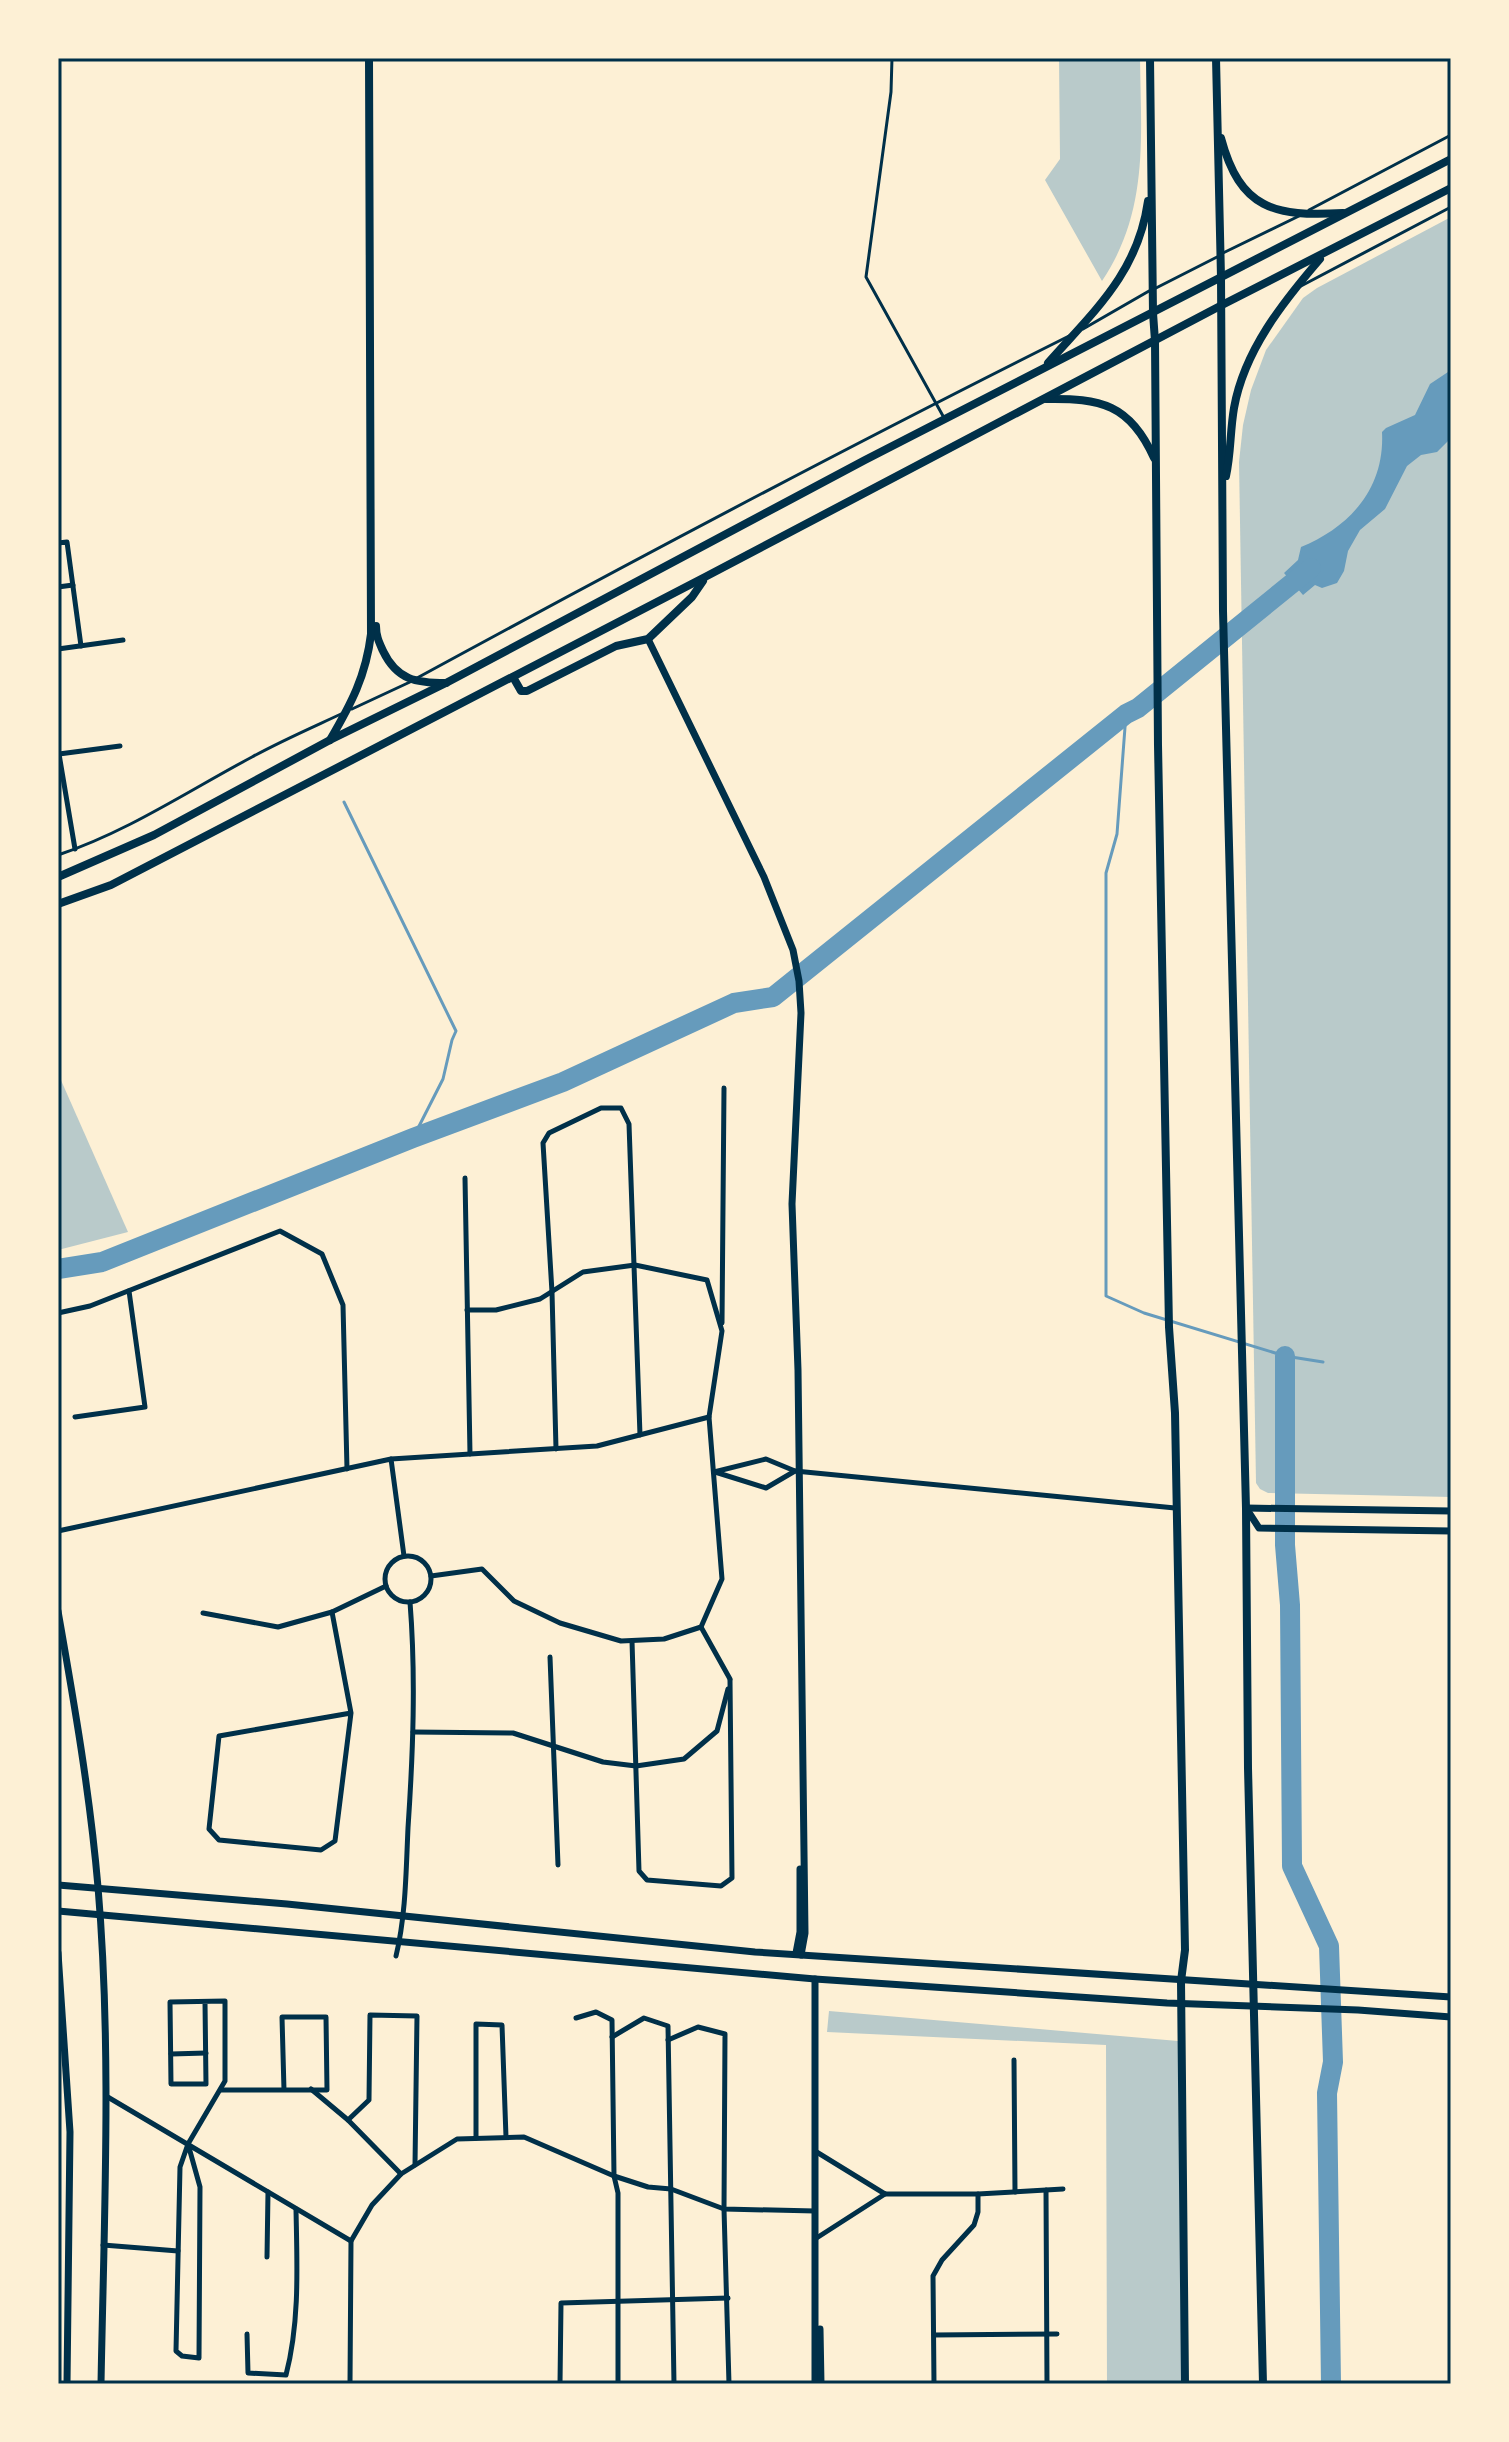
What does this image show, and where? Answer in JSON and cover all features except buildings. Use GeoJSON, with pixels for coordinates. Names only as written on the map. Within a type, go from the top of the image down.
{"type":"FeatureCollection","features":[{"type":"Feature","properties":{"kind":"main road"},"geometry":{"type":"LineString","coordinates":[[371,58],[376,636],[388,661],[405,678],[422,683],[446,683]]}},
{"type":"Feature","properties":{"kind":"main road"},"geometry":{"type":"LineString","coordinates":[[330,740],[347,711],[368,662],[371,634],[371,58]]}},
{"type":"Feature","properties":{"kind":"main road"},"geometry":{"type":"LineString","coordinates":[[1150,58],[1158,745],[1185,1950],[1181,1981],[1185,2384]]}},
{"type":"Feature","properties":{"kind":"main road"},"geometry":{"type":"LineString","coordinates":[[1216,58],[1222,305],[1223,611],[1246,1508],[1248,1783],[1263,2384]]}},
{"type":"Feature","properties":{"kind":"main road"},"geometry":{"type":"LineString","coordinates":[[1217,123],[1231,169],[1241,188],[1257,201],[1271,208],[1303,214],[1347,212]]}},
{"type":"Feature","properties":{"kind":"main road"},"geometry":{"type":"LineString","coordinates":[[58,877],[154,835],[945,419],[1451,159]]}},
{"type":"Feature","properties":{"kind":"main road"},"geometry":{"type":"LineString","coordinates":[[1043,369],[1112,290],[1128,267],[1139,242],[1151,173]]}},
{"type":"Feature","properties":{"kind":"main road"},"geometry":{"type":"LineString","coordinates":[[58,904],[111,885],[1451,188]]}},
{"type":"Feature","properties":{"kind":"main road"},"geometry":{"type":"LineString","coordinates":[[1222,492],[1230,459],[1234,407],[1243,377],[1273,318],[1323,255]]}},
{"type":"Feature","properties":{"kind":"main road"},"geometry":{"type":"LineString","coordinates":[[1041,399],[1086,399],[1122,413],[1146,440],[1155,461]]}},
{"type":"Feature","properties":{"kind":"main road"},"geometry":{"type":"LineString","coordinates":[[513,677],[521,691],[527,691],[616,646],[646,640],[692,597],[705,577]]}},
{"type":"Feature","properties":{"kind":"street"},"geometry":{"type":"LineString","coordinates":[[58,543],[67,542],[81,646]]}},
{"type":"Feature","properties":{"kind":"street"},"geometry":{"type":"LineString","coordinates":[[58,587],[73,585]]}},
{"type":"Feature","properties":{"kind":"street"},"geometry":{"type":"LineString","coordinates":[[58,649],[123,640]]}},
{"type":"Feature","properties":{"kind":"street"},"geometry":{"type":"LineString","coordinates":[[646,640],[763,884],[791,951],[798,1013],[789,1204],[805,1933],[798,1955]]}},
{"type":"Feature","properties":{"kind":"street"},"geometry":{"type":"LineString","coordinates":[[75,849],[59,754],[120,746]]}},
{"type":"Feature","properties":{"kind":"street"},"geometry":{"type":"LineString","coordinates":[[431,1576],[482,1569],[514,1601],[560,1623],[621,1641],[664,1639],[701,1627],[722,1579],[709,1417],[722,1331],[724,1088]]}},
{"type":"Feature","properties":{"kind":"street"},"geometry":{"type":"LineString","coordinates":[[556,1449],[552,1292],[543,1143],[549,1133],[601,1108],[621,1108],[629,1124],[640,1435]]}},
{"type":"Feature","properties":{"kind":"street"},"geometry":{"type":"LineString","coordinates":[[465,1178],[470,1454]]}},
{"type":"Feature","properties":{"kind":"street"},"geometry":{"type":"LineString","coordinates":[[58,1313],[90,1306],[280,1231],[322,1254],[343,1305],[347,1469]]}},
{"type":"Feature","properties":{"kind":"street"},"geometry":{"type":"LineString","coordinates":[[467,1310],[496,1310],[540,1299],[583,1272],[635,1265],[707,1280],[722,1331]]}},
{"type":"Feature","properties":{"kind":"street"},"geometry":{"type":"LineString","coordinates":[[75,1417],[145,1407],[129,1291]]}},
{"type":"Feature","properties":{"kind":"street"},"geometry":{"type":"LineString","coordinates":[[58,1531],[391,1459],[597,1446],[709,1417]]}},
{"type":"Feature","properties":{"kind":"street"},"geometry":{"type":"LineString","coordinates":[[391,1459],[404,1556]]}},
{"type":"Feature","properties":{"kind":"street"},"geometry":{"type":"LineString","coordinates":[[714,1472],[766,1459],[797,1471],[1175,1508]]}},
{"type":"Feature","properties":{"kind":"street"},"geometry":{"type":"LineString","coordinates":[[714,1472],[766,1488],[797,1471]]}},
{"type":"Feature","properties":{"kind":"street"},"geometry":{"type":"LineString","coordinates":[[1246,1508],[1451,1511]]}},
{"type":"Feature","properties":{"kind":"street"},"geometry":{"type":"LineString","coordinates":[[1246,1508],[1259,1528],[1451,1531]]}},
{"type":"Feature","properties":{"kind":"street"},"geometry":{"type":"LineString","coordinates":[[404,1556],[419,1558],[431,1576],[431,1584],[424,1596],[410,1602],[395,1599],[384,1578],[390,1564],[404,1556]]}},
{"type":"Feature","properties":{"kind":"street"},"geometry":{"type":"LineString","coordinates":[[203,1613],[278,1627],[332,1612],[386,1586]]}},
{"type":"Feature","properties":{"kind":"street"},"geometry":{"type":"LineString","coordinates":[[396,1956],[402,1916],[413,1732],[414,1653],[410,1602]]}},
{"type":"Feature","properties":{"kind":"street"},"geometry":{"type":"LineString","coordinates":[[58,1611],[83,1751],[98,1888],[106,2096],[101,2384]]}},
{"type":"Feature","properties":{"kind":"street"},"geometry":{"type":"LineString","coordinates":[[332,1612],[351,1713],[335,1841],[321,1850],[234,1842],[219,1840],[209,1829],[219,1736],[351,1713]]}},
{"type":"Feature","properties":{"kind":"street"},"geometry":{"type":"LineString","coordinates":[[632,1641],[639,1871],[647,1880],[721,1886],[732,1878],[730,1680],[701,1627]]}},
{"type":"Feature","properties":{"kind":"street"},"geometry":{"type":"LineString","coordinates":[[550,1657],[558,1865]]}},
{"type":"Feature","properties":{"kind":"street"},"geometry":{"type":"LineString","coordinates":[[413,1732],[513,1733],[603,1762],[636,1766],[684,1759],[717,1731],[730,1680]]}},
{"type":"Feature","properties":{"kind":"street"},"geometry":{"type":"LineString","coordinates":[[58,1885],[798,1955],[1451,1997]]}},
{"type":"Feature","properties":{"kind":"street"},"geometry":{"type":"LineString","coordinates":[[58,1911],[817,1979],[1451,2017]]}},
{"type":"Feature","properties":{"kind":"street"},"geometry":{"type":"LineString","coordinates":[[58,1953],[70,2132],[67,2384]]}},
{"type":"Feature","properties":{"kind":"street"},"geometry":{"type":"LineString","coordinates":[[817,1979],[817,2238]]}},
{"type":"Feature","properties":{"kind":"street"},"geometry":{"type":"LineString","coordinates":[[188,2144],[200,2187],[199,2358],[182,2356],[176,2351],[180,2167],[188,2144],[225,2081],[225,2001],[170,2002],[171,2084],[206,2084],[205,2002]]}},
{"type":"Feature","properties":{"kind":"street"},"geometry":{"type":"LineString","coordinates":[[576,2018],[596,2012],[612,2020],[614,2176],[618,2193],[618,2384]]}},
{"type":"Feature","properties":{"kind":"street"},"geometry":{"type":"LineString","coordinates":[[348,2120],[369,2100],[370,2015],[417,2016],[415,2165]]}},
{"type":"Feature","properties":{"kind":"street"},"geometry":{"type":"LineString","coordinates":[[220,2090],[284,2090],[311,2089],[327,2090],[326,2017],[282,2017],[284,2090]]}},
{"type":"Feature","properties":{"kind":"street"},"geometry":{"type":"LineString","coordinates":[[612,2037],[644,2018],[668,2026],[674,2384]]}},
{"type":"Feature","properties":{"kind":"street"},"geometry":{"type":"LineString","coordinates":[[476,2138],[476,2024],[502,2025],[506,2137]]}},
{"type":"Feature","properties":{"kind":"street"},"geometry":{"type":"LineString","coordinates":[[668,2040],[698,2027],[725,2034],[724,2209],[729,2384]]}},
{"type":"Feature","properties":{"kind":"street"},"geometry":{"type":"LineString","coordinates":[[171,2054],[206,2053]]}},
{"type":"Feature","properties":{"kind":"street"},"geometry":{"type":"LineString","coordinates":[[1014,2060],[1015,2192]]}},
{"type":"Feature","properties":{"kind":"street"},"geometry":{"type":"LineString","coordinates":[[311,2089],[348,2120],[401,2174]]}},
{"type":"Feature","properties":{"kind":"street"},"geometry":{"type":"LineString","coordinates":[[106,2096],[351,2241]]}},
{"type":"Feature","properties":{"kind":"street"},"geometry":{"type":"LineString","coordinates":[[350,2384],[351,2241],[372,2205],[401,2174],[457,2139],[524,2137],[614,2176],[648,2187],[671,2189],[724,2209],[815,2211]]}},
{"type":"Feature","properties":{"kind":"street"},"geometry":{"type":"LineString","coordinates":[[816,2152],[885,2194],[978,2194],[1063,2189]]}},
{"type":"Feature","properties":{"kind":"street"},"geometry":{"type":"LineString","coordinates":[[816,2152],[818,2384]]}},
{"type":"Feature","properties":{"kind":"street"},"geometry":{"type":"LineString","coordinates":[[1046,2190],[1047,2384]]}},
{"type":"Feature","properties":{"kind":"street"},"geometry":{"type":"LineString","coordinates":[[267,2257],[268,2191]]}},
{"type":"Feature","properties":{"kind":"street"},"geometry":{"type":"LineString","coordinates":[[817,2238],[885,2194]]}},
{"type":"Feature","properties":{"kind":"street"},"geometry":{"type":"LineString","coordinates":[[934,2384],[933,2276],[942,2260],[974,2225],[978,2194]]}},
{"type":"Feature","properties":{"kind":"street"},"geometry":{"type":"LineString","coordinates":[[247,2334],[248,2373],[286,2375],[298,2291],[296,2208]]}},
{"type":"Feature","properties":{"kind":"street"},"geometry":{"type":"LineString","coordinates":[[103,2245],[178,2251]]}},
{"type":"Feature","properties":{"kind":"street"},"geometry":{"type":"LineString","coordinates":[[560,2384],[561,2303],[728,2298]]}},
{"type":"Feature","properties":{"kind":"street"},"geometry":{"type":"LineString","coordinates":[[934,2335],[1057,2334]]}},
{"type":"Feature","properties":{"kind":"lane"},"geometry":{"type":"LineString","coordinates":[[892,58],[891,92],[866,277],[945,419]]}},
{"type":"Feature","properties":{"kind":"lane"},"geometry":{"type":"LineString","coordinates":[[58,855],[154,812],[254,756],[413,680],[659,547],[1074,334],[1153,289],[1451,135]]}},
{"type":"Feature","properties":{"kind":"lane"},"geometry":{"type":"LineString","coordinates":[[1294,289],[1451,207]]}},
{"type":"Feature","properties":{"kind":"shaded area"},"geometry":{"type":"Polygon","coordinates":[[[1059,58],[1140,58],[1141,145],[1135,201],[1117,255],[1102,281],[1045,180],[1060,159],[1059,58]]]}},
{"type":"Feature","properties":{"kind":"shaded area"},"geometry":{"type":"Polygon","coordinates":[[[1451,217],[1451,1497],[1268,1493],[1256,1483],[1239,462],[1243,425],[1251,390],[1266,350],[1303,298],[1451,217]]]}},
{"type":"Feature","properties":{"kind":"shaded area"},"geometry":{"type":"Polygon","coordinates":[[[60,1078],[128,1232],[58,1250],[58,1080],[60,1078]]]}},
{"type":"Feature","properties":{"kind":"shaded area"},"geometry":{"type":"Polygon","coordinates":[[[829,2011],[1178,2041],[1182,2384],[1107,2384],[1106,2045],[827,2032],[829,2011]]]}},
{"type":"Feature","properties":{"kind":"water"},"geometry":{"type":"Polygon","coordinates":[[[1451,370],[1451,438],[1437,452],[1421,455],[1407,466],[1385,509],[1360,530],[1348,551],[1344,571],[1337,583],[1322,588],[1315,585],[1303,595],[1284,573],[1298,560],[1301,547],[1335,528],[1361,503],[1378,471],[1382,432],[1415,415],[1430,384],[1451,370]]]}},
{"type":"Feature","properties":{"kind":"waterway"},"geometry":{"type":"LineString","coordinates":[[58,1269],[102,1262],[563,1082],[734,1003],[773,997],[1311,568]]}},
{"type":"Feature","properties":{"kind":"waterway"},"geometry":{"type":"LineString","coordinates":[[1126,714],[1117,834],[1106,873],[1106,1296],[1144,1313],[1285,1356],[1323,1362]]}},
{"type":"Feature","properties":{"kind":"waterway"},"geometry":{"type":"LineString","coordinates":[[344,802],[456,1031],[443,1079],[413,1138]]}},
{"type":"Feature","properties":{"kind":"waterway"},"geometry":{"type":"LineString","coordinates":[[1285,1356],[1285,1545],[1290,1605],[1292,1866],[1329,1946],[1333,2062],[1327,2093],[1331,2384]]}}]}
